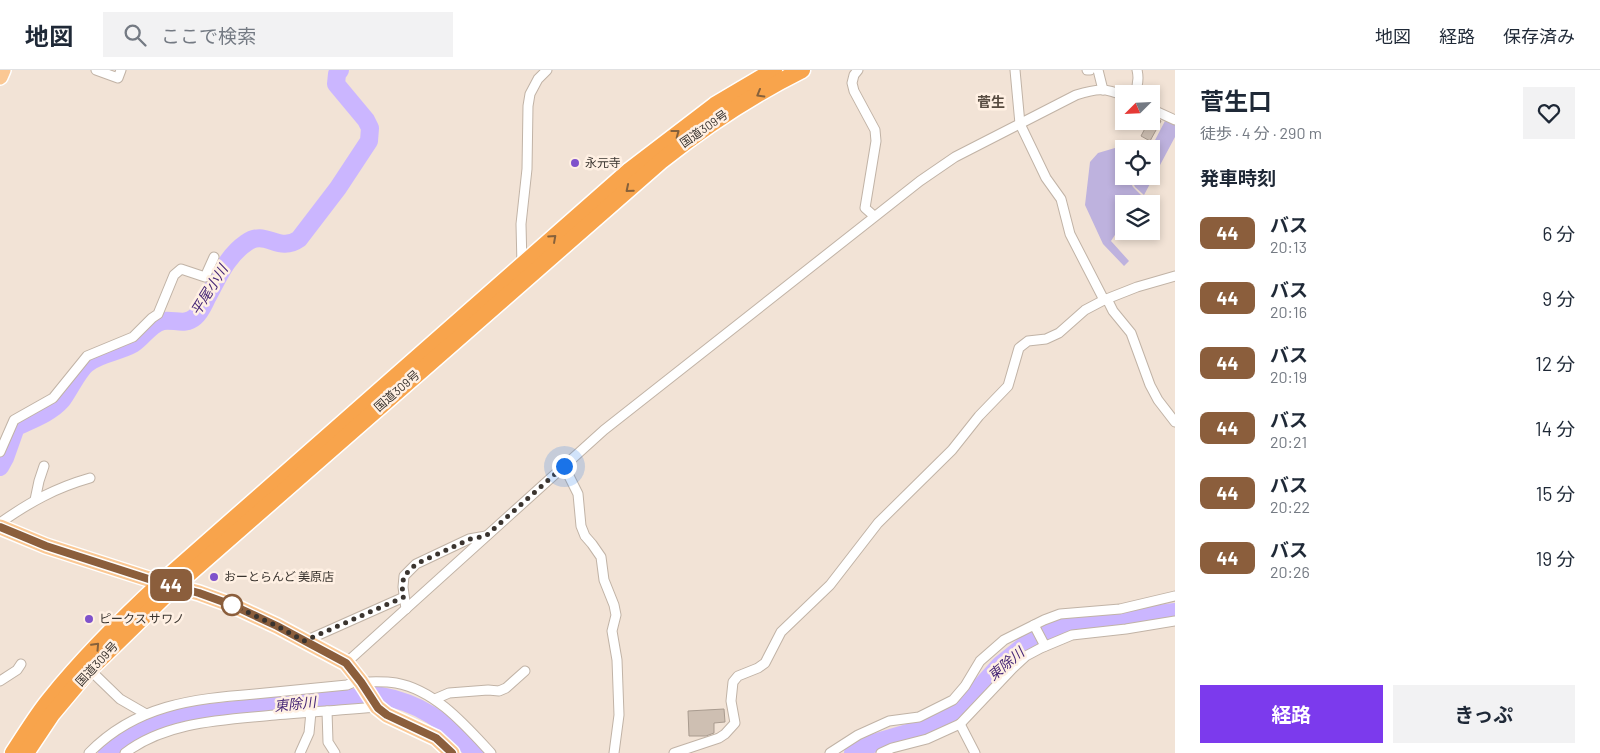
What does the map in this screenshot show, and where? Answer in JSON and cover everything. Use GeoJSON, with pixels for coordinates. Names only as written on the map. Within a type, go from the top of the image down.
{"type":"FeatureCollection","features":[{"type":"Feature","properties":{"kind":"highway","name":"国道309号"},"geometry":{"type":"LineString","coordinates":[[526,270],[630,170],[656,148],[715,105],[774,70]]}},
{"type":"Feature","properties":{"kind":"highway","name":"国道309号"},"geometry":{"type":"LineString","coordinates":[[13,753],[49,700],[108,633],[168,584],[526,270],[686,141],[732,110],[802,70]]}},
{"type":"Feature","properties":{"kind":"highway","name":"国道309号"},"geometry":{"type":"LineString","coordinates":[[26,753],[52,714],[168,584]]}},
{"type":"Feature","properties":{"kind":"main road"},"geometry":{"type":"LineString","coordinates":[[0,77],[3,70]]}},
{"type":"Feature","properties":{"kind":"main road"},"geometry":{"type":"LineString","coordinates":[[0,527],[46,546],[232,605],[277,626],[346,663],[376,706],[387,715],[436,738],[452,753]]}},
{"type":"Feature","properties":{"kind":"street"},"geometry":{"type":"LineString","coordinates":[[96,70],[118,78],[121,70]]}},
{"type":"Feature","properties":{"kind":"street"},"geometry":{"type":"LineString","coordinates":[[526,270],[521,224],[527,169],[528,106],[530,94],[538,79],[547,70]]}},
{"type":"Feature","properties":{"kind":"street"},"geometry":{"type":"LineString","coordinates":[[858,70],[854,75],[852,83],[854,91],[876,135],[865,208],[874,216]]}},
{"type":"Feature","properties":{"kind":"street"},"geometry":{"type":"LineString","coordinates":[[1015,70],[1020,124],[1046,178],[1061,199],[1070,234],[1113,311],[1131,333],[1150,385],[1158,400],[1175,422]]}},
{"type":"Feature","properties":{"kind":"street"},"geometry":{"type":"LineString","coordinates":[[1098,70],[1103,90]]}},
{"type":"Feature","properties":{"kind":"street"},"geometry":{"type":"LineString","coordinates":[[1136,70],[1137,85]]}},
{"type":"Feature","properties":{"kind":"street"},"geometry":{"type":"LineString","coordinates":[[346,663],[604,430],[920,181],[955,157],[1076,95],[1094,90],[1110,90],[1115,92]]}},
{"type":"Feature","properties":{"kind":"street"},"geometry":{"type":"LineString","coordinates":[[1160,113],[1175,120]]}},
{"type":"Feature","properties":{"kind":"street"},"geometry":{"type":"LineString","coordinates":[[0,452],[14,420],[53,398],[87,356],[133,337],[158,314],[174,275],[181,269],[205,277],[214,257]]}},
{"type":"Feature","properties":{"kind":"street"},"geometry":{"type":"LineString","coordinates":[[674,753],[719,738],[735,723],[731,701],[733,682],[738,676],[765,663],[782,632],[830,584],[878,523],[952,450],[979,416],[1008,386],[1019,348],[1028,341],[1046,339],[1059,333],[1085,310],[1106,299],[1137,287],[1175,276]]}},
{"type":"Feature","properties":{"kind":"street"},"geometry":{"type":"LineString","coordinates":[[35,500],[38,481],[44,466]]}},
{"type":"Feature","properties":{"kind":"street"},"geometry":{"type":"LineString","coordinates":[[564,466],[578,494],[581,526],[585,536],[601,557],[604,580],[616,615],[612,631],[617,660],[619,715],[614,753]]}},
{"type":"Feature","properties":{"kind":"street"},"geometry":{"type":"LineString","coordinates":[[0,523],[56,489],[90,478]]}},
{"type":"Feature","properties":{"kind":"street"},"geometry":{"type":"LineString","coordinates":[[406,609],[402,587],[404,576],[416,564],[470,539],[486,536]]}},
{"type":"Feature","properties":{"kind":"street"},"geometry":{"type":"LineString","coordinates":[[830,753],[858,735],[889,721],[919,717],[954,700],[980,661],[1004,640],[1044,620],[1060,614],[1120,609],[1175,596]]}},
{"type":"Feature","properties":{"kind":"street"},"geometry":{"type":"LineString","coordinates":[[304,641],[404,597]]}},
{"type":"Feature","properties":{"kind":"street"},"geometry":{"type":"LineString","coordinates":[[881,753],[892,748],[927,739],[960,724],[1012,668],[1026,656],[1045,646],[1072,635],[1175,621]]}},
{"type":"Feature","properties":{"kind":"street"},"geometry":{"type":"LineString","coordinates":[[1034,625],[1045,646]]}},
{"type":"Feature","properties":{"kind":"street"},"geometry":{"type":"LineString","coordinates":[[0,681],[17,670],[21,664]]}},
{"type":"Feature","properties":{"kind":"street"},"geometry":{"type":"LineString","coordinates":[[90,670],[120,699],[146,714]]}},
{"type":"Feature","properties":{"kind":"street"},"geometry":{"type":"LineString","coordinates":[[435,700],[449,693],[499,691],[506,688],[525,671]]}},
{"type":"Feature","properties":{"kind":"street"},"geometry":{"type":"LineString","coordinates":[[89,753],[114,733],[146,714],[166,706],[203,698],[347,686],[361,683],[397,683],[435,700],[466,726],[491,753]]}},
{"type":"Feature","properties":{"kind":"street"},"geometry":{"type":"LineString","coordinates":[[125,753],[150,738],[171,730],[213,720],[376,706]]}},
{"type":"Feature","properties":{"kind":"street"},"geometry":{"type":"LineString","coordinates":[[327,711],[328,742],[335,753]]}},
{"type":"Feature","properties":{"kind":"street"},"geometry":{"type":"LineString","coordinates":[[300,753],[309,733],[311,712]]}},
{"type":"Feature","properties":{"kind":"street"},"geometry":{"type":"LineString","coordinates":[[960,724],[975,753]]}},
{"type":"Feature","properties":{"kind":"shaded area"},"geometry":{"type":"Polygon","coordinates":[[[1165,121],[1175,125],[1175,137],[1160,165],[1160,140],[1155,140],[1165,121]]]}},
{"type":"Feature","properties":{"kind":"shaded area"},"geometry":{"type":"Polygon","coordinates":[[[1115,148],[1115,185],[1132,185],[1141,195],[1115,195],[1115,235],[1111,241],[1129,261],[1124,266],[1103,244],[1085,205],[1090,162],[1098,153],[1115,148]]]}},
{"type":"Feature","properties":{"kind":"shaded area"},"geometry":{"type":"Polygon","coordinates":[[[1134,185],[1149,185],[1144,195],[1134,185]]]}},
{"type":"Feature","properties":{"kind":"building"},"geometry":{"type":"Polygon","coordinates":[[[1144,130],[1156,130],[1151,140],[1141,136],[1144,130]]]}},
{"type":"Feature","properties":{"kind":"building"},"geometry":{"type":"Polygon","coordinates":[[[724,709],[725,722],[714,723],[714,733],[706,736],[689,736],[688,711],[724,709]]]}},
{"type":"Feature","properties":{"kind":"waterway","name":"平尾小川"},"geometry":{"type":"LineString","coordinates":[[0,467],[16,427],[40,416],[57,405],[88,363],[133,344],[159,322],[187,321],[195,317],[228,261],[246,243],[260,238],[285,244],[299,239],[338,188],[369,141],[370,128],[366,120],[336,84],[337,74],[340,70]]}},
{"type":"Feature","properties":{"kind":"waterway","name":"東除川"},"geometry":{"type":"LineString","coordinates":[[853,753],[874,743],[925,728],[955,715],[1000,665],[1031,640],[1047,631],[1067,625],[1175,612]]}},
{"type":"Feature","properties":{"kind":"waterway","name":"東除川"},"geometry":{"type":"LineString","coordinates":[[107,753],[122,741],[144,729],[188,715],[377,695],[393,698],[420,708],[442,723],[475,753]]}},
{"type":"Feature","properties":{"kind":"bus line","name":"44"},"geometry":{"type":"LineString","coordinates":[[0,527],[46,546],[161,583],[199,593],[232,605],[277,626],[346,663],[378,708],[387,715],[436,738],[452,753]]}},
{"type":"Feature","properties":{"kind":"place","name":"永元寺"},"geometry":{"type":"Point","coordinates":[575,163]}},
{"type":"Feature","properties":{"kind":"place","name":"おーとらんど 美原店"},"geometry":{"type":"Point","coordinates":[214,577]}},
{"type":"Feature","properties":{"kind":"place","name":"ピークス サワノ"},"geometry":{"type":"Point","coordinates":[89,619]}},
{"type":"Feature","properties":{"kind":"district","name":"菅生"},"geometry":{"type":"Point","coordinates":[991,102]}},
{"type":"Feature","properties":{"kind":"route"},"geometry":{"type":"LineString","coordinates":[[232,605],[304,641],[404,597],[402,587],[404,576],[416,564],[470,539],[486,536],[564,466]]}}]}
